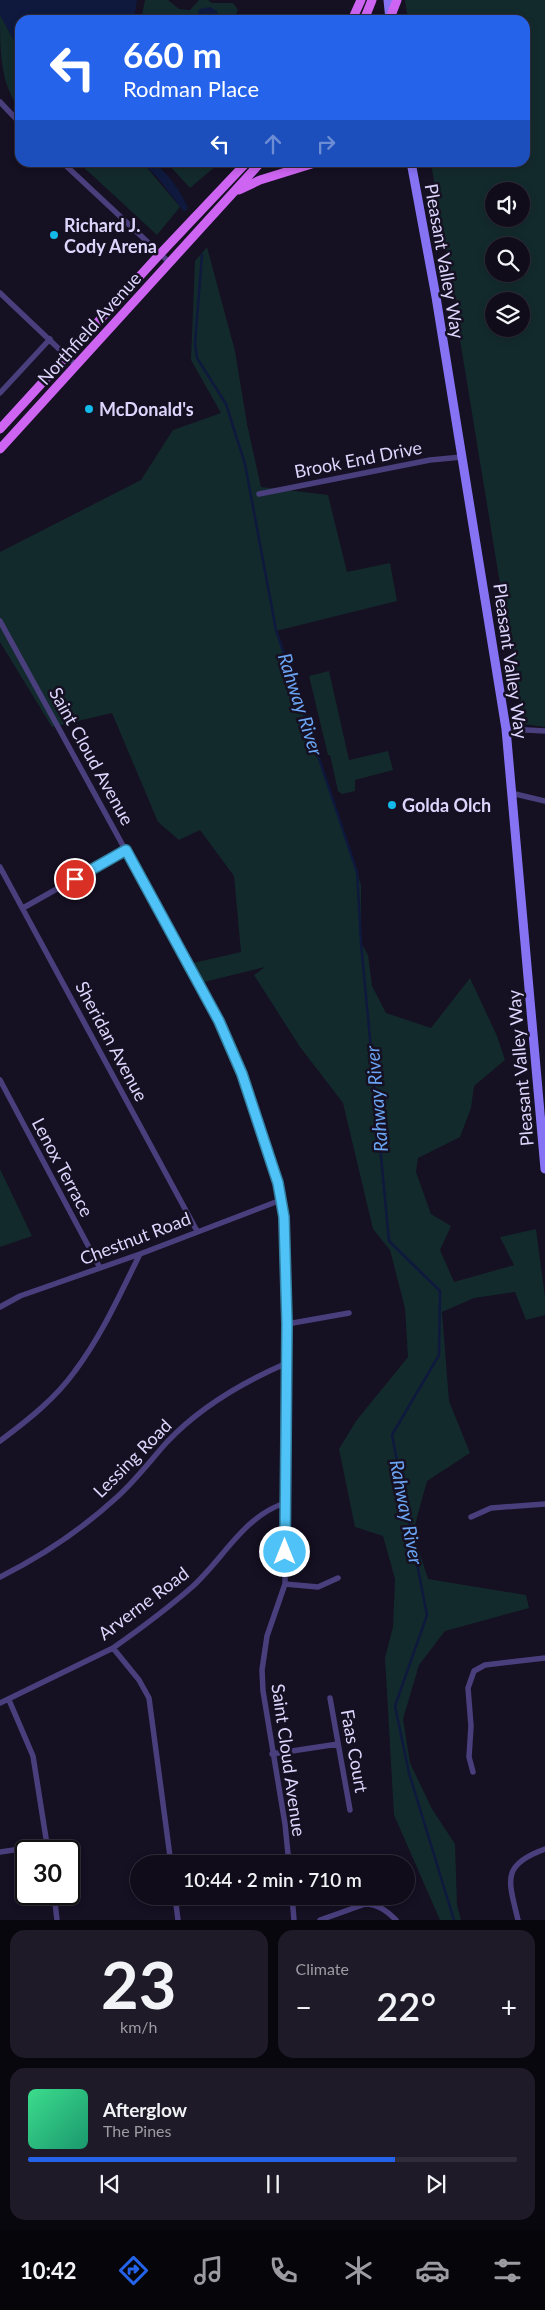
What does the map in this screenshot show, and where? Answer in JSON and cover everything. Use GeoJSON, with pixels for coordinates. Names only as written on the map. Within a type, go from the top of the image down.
{"type":"FeatureCollection","features":[{"type":"Feature","properties":{"kind":"main road"},"geometry":{"type":"LineString","coordinates":[[354,15],[361,0]]}},
{"type":"Feature","properties":{"kind":"main road"},"geometry":{"type":"LineString","coordinates":[[366,15],[372,0]]}},
{"type":"Feature","properties":{"kind":"main road"},"geometry":{"type":"LineString","coordinates":[[388,0],[390,15]]}},
{"type":"Feature","properties":{"kind":"main road"},"geometry":{"type":"LineString","coordinates":[[391,15],[397,0]]}},
{"type":"Feature","properties":{"kind":"main road","name":"Northfield Avenue"},"geometry":{"type":"LineString","coordinates":[[0,428],[242,167]]}},
{"type":"Feature","properties":{"kind":"main road"},"geometry":{"type":"LineString","coordinates":[[247,167],[252,173]]}},
{"type":"Feature","properties":{"kind":"main road","name":"Northfield Avenue"},"geometry":{"type":"LineString","coordinates":[[1,445],[78,366],[257,167]]}},
{"type":"Feature","properties":{"kind":"main road"},"geometry":{"type":"LineString","coordinates":[[236,191],[260,180],[302,167]]}},
{"type":"Feature","properties":{"kind":"main road","name":"Pleasant Valley Way"},"geometry":{"type":"LineString","coordinates":[[412,167],[462,457],[506,729],[545,1169]]}},
{"type":"Feature","properties":{"kind":"street"},"geometry":{"type":"LineString","coordinates":[[0,102],[15,118]]}},
{"type":"Feature","properties":{"kind":"street"},"geometry":{"type":"LineString","coordinates":[[67,167],[170,263]]}},
{"type":"Feature","properties":{"kind":"street"},"geometry":{"type":"LineString","coordinates":[[0,293],[78,366]]}},
{"type":"Feature","properties":{"kind":"street"},"geometry":{"type":"LineString","coordinates":[[0,393],[50,339]]}},
{"type":"Feature","properties":{"kind":"street","name":"Brook End Drive"},"geometry":{"type":"LineString","coordinates":[[259,494],[430,460],[462,457]]}},
{"type":"Feature","properties":{"kind":"street","name":"Saint Cloud Avenue"},"geometry":{"type":"LineString","coordinates":[[0,621],[219,1021],[242,1074],[281,1200],[287,1324],[285,1584],[267,1636],[262,1670],[263,1691],[285,1824],[288,1855]]}},
{"type":"Feature","properties":{"kind":"street"},"geometry":{"type":"LineString","coordinates":[[506,729],[545,731]]}},
{"type":"Feature","properties":{"kind":"street"},"geometry":{"type":"LineString","coordinates":[[511,794],[545,801]]}},
{"type":"Feature","properties":{"kind":"street"},"geometry":{"type":"LineString","coordinates":[[23,908],[126,850]]}},
{"type":"Feature","properties":{"kind":"street","name":"Sheridan Avenue"},"geometry":{"type":"LineString","coordinates":[[0,867],[197,1231]]}},
{"type":"Feature","properties":{"kind":"street","name":"Lenox Terrace"},"geometry":{"type":"LineString","coordinates":[[0,1080],[100,1268]]}},
{"type":"Feature","properties":{"kind":"street","name":"Chestnut Road"},"geometry":{"type":"LineString","coordinates":[[0,1307],[20,1296],[140,1254],[281,1200]]}},
{"type":"Feature","properties":{"kind":"street"},"geometry":{"type":"LineString","coordinates":[[0,1441],[37,1413],[75,1372],[105,1324],[140,1254]]}},
{"type":"Feature","properties":{"kind":"street"},"geometry":{"type":"LineString","coordinates":[[287,1324],[349,1313]]}},
{"type":"Feature","properties":{"kind":"street","name":"Lessing Road"},"geometry":{"type":"LineString","coordinates":[[0,1576],[43,1555],[116,1499],[168,1441],[232,1389],[287,1363]]}},
{"type":"Feature","properties":{"kind":"street","name":"Arverne Road"},"geometry":{"type":"LineString","coordinates":[[0,1703],[112,1648],[191,1587],[260,1514],[285,1503]]}},
{"type":"Feature","properties":{"kind":"street"},"geometry":{"type":"LineString","coordinates":[[471,1517],[491,1508],[545,1504]]}},
{"type":"Feature","properties":{"kind":"street"},"geometry":{"type":"LineString","coordinates":[[285,1584],[318,1587],[338,1578]]}},
{"type":"Feature","properties":{"kind":"street"},"geometry":{"type":"LineString","coordinates":[[112,1648],[139,1680],[149,1698],[170,1855]]}},
{"type":"Feature","properties":{"kind":"street"},"geometry":{"type":"LineString","coordinates":[[472,1772],[470,1765],[471,1726],[468,1688],[474,1671],[484,1665],[545,1658]]}},
{"type":"Feature","properties":{"kind":"street","name":"Faas Court"},"geometry":{"type":"LineString","coordinates":[[330,1698],[350,1810]]}},
{"type":"Feature","properties":{"kind":"street"},"geometry":{"type":"LineString","coordinates":[[9,1700],[33,1756],[46,1840]]}},
{"type":"Feature","properties":{"kind":"street"},"geometry":{"type":"LineString","coordinates":[[272,1754],[338,1744]]}},
{"type":"Feature","properties":{"kind":"street"},"geometry":{"type":"LineString","coordinates":[[518,1920],[509,1882],[511,1873],[522,1860],[545,1849]]}},
{"type":"Feature","properties":{"kind":"street"},"geometry":{"type":"LineString","coordinates":[[0,1852],[15,1851]]}},
{"type":"Feature","properties":{"kind":"street"},"geometry":{"type":"LineString","coordinates":[[320,1920],[365,1904],[372,1904],[388,1911],[396,1920]]}},
{"type":"Feature","properties":{"kind":"street"},"geometry":{"type":"LineString","coordinates":[[55,1905],[57,1920]]}},
{"type":"Feature","properties":{"kind":"street"},"geometry":{"type":"LineString","coordinates":[[176,1905],[178,1920]]}},
{"type":"Feature","properties":{"kind":"street"},"geometry":{"type":"LineString","coordinates":[[293,1905],[294,1920]]}},
{"type":"Feature","properties":{"kind":"green space"},"geometry":{"type":"Polygon","coordinates":[[[145,0],[168,0],[179,9],[190,10],[199,0],[208,0],[212,3],[233,3],[238,10],[236,15],[142,15],[145,0]]]}},
{"type":"Feature","properties":{"kind":"green space"},"geometry":{"type":"Polygon","coordinates":[[[405,0],[545,0],[545,727],[523,724],[432,167],[530,167],[530,15],[407,15],[405,0]]]}},
{"type":"Feature","properties":{"kind":"green space"},"geometry":{"type":"Polygon","coordinates":[[[0,15],[15,42],[15,102],[8,89],[2,65],[0,15]]]}},
{"type":"Feature","properties":{"kind":"green space"},"geometry":{"type":"Polygon","coordinates":[[[83,167],[146,167],[180,207],[157,235],[83,167]]]}},
{"type":"Feature","properties":{"kind":"green space"},"geometry":{"type":"Polygon","coordinates":[[[171,167],[215,167],[190,188],[171,167]]]}},
{"type":"Feature","properties":{"kind":"green space"},"geometry":{"type":"Polygon","coordinates":[[[207,247],[235,351],[247,424],[261,487],[328,495],[347,572],[390,563],[397,601],[276,631],[361,885],[361,943],[368,955],[372,986],[386,1013],[431,1028],[470,978],[497,1036],[505,1060],[474,1086],[471,1108],[460,1137],[418,1158],[416,1172],[431,1214],[451,1226],[440,1250],[454,1282],[514,1265],[500,1237],[536,1229],[545,1297],[545,1315],[526,1320],[515,1292],[474,1298],[442,1312],[449,1401],[470,1453],[427,1481],[413,1532],[428,1579],[526,1595],[529,1608],[445,1631],[419,1665],[403,1719],[410,1763],[432,1809],[455,1844],[457,1905],[461,1920],[440,1920],[415,1863],[415,1855],[412,1855],[394,1815],[385,1658],[393,1627],[395,1579],[383,1536],[355,1527],[339,1449],[356,1421],[408,1357],[405,1308],[390,1250],[373,1229],[343,1103],[300,1047],[254,975],[265,967],[204,982],[193,963],[241,952],[234,876],[200,830],[179,840],[158,822],[112,713],[52,727],[0,642],[0,552],[141,480],[173,430],[221,413],[191,360],[195,261],[207,247]]]}},
{"type":"Feature","properties":{"kind":"green space"},"geometry":{"type":"Polygon","coordinates":[[[329,671],[349,760],[388,751],[393,770],[355,780],[355,791],[342,794],[338,791],[309,676],[329,671]]]}},
{"type":"Feature","properties":{"kind":"green space"},"geometry":{"type":"Polygon","coordinates":[[[0,1169],[32,1236],[0,1247],[0,1169]]]}},
{"type":"Feature","properties":{"kind":"water"},"geometry":{"type":"Polygon","coordinates":[[[0,0],[137,0],[135,15],[15,15],[15,42],[0,15],[0,0]]]}},
{"type":"Feature","properties":{"kind":"water"},"geometry":{"type":"Polygon","coordinates":[[[210,7],[217,11],[218,15],[198,15],[199,9],[210,7]]]}},
{"type":"Feature","properties":{"kind":"water"},"geometry":{"type":"Polygon","coordinates":[[[147,167],[159,167],[170,178],[188,208],[184,212],[158,178],[147,167]]]}},
{"type":"Feature","properties":{"kind":"waterway","name":"Rahway River"},"geometry":{"type":"LineString","coordinates":[[202,255],[195,344],[197,358],[226,404],[245,464],[276,630],[357,872],[361,943],[389,1241],[440,1291],[439,1355],[392,1435],[427,1615],[395,1706],[409,1773],[454,1920]]}},
{"type":"Feature","properties":{"kind":"place","name":"Richard J. Cody Arena"},"geometry":{"type":"Point","coordinates":[54,235]}},
{"type":"Feature","properties":{"kind":"place","name":"McDonald's"},"geometry":{"type":"Point","coordinates":[89,409]}},
{"type":"Feature","properties":{"kind":"place","name":"Golda Olch"},"geometry":{"type":"Point","coordinates":[392,805]}},
{"type":"Feature","properties":{"kind":"route"},"geometry":{"type":"LineString","coordinates":[[75,879],[126,850],[219,1021],[242,1074],[278,1183],[284,1217],[287,1324],[285,1552]]}}]}
